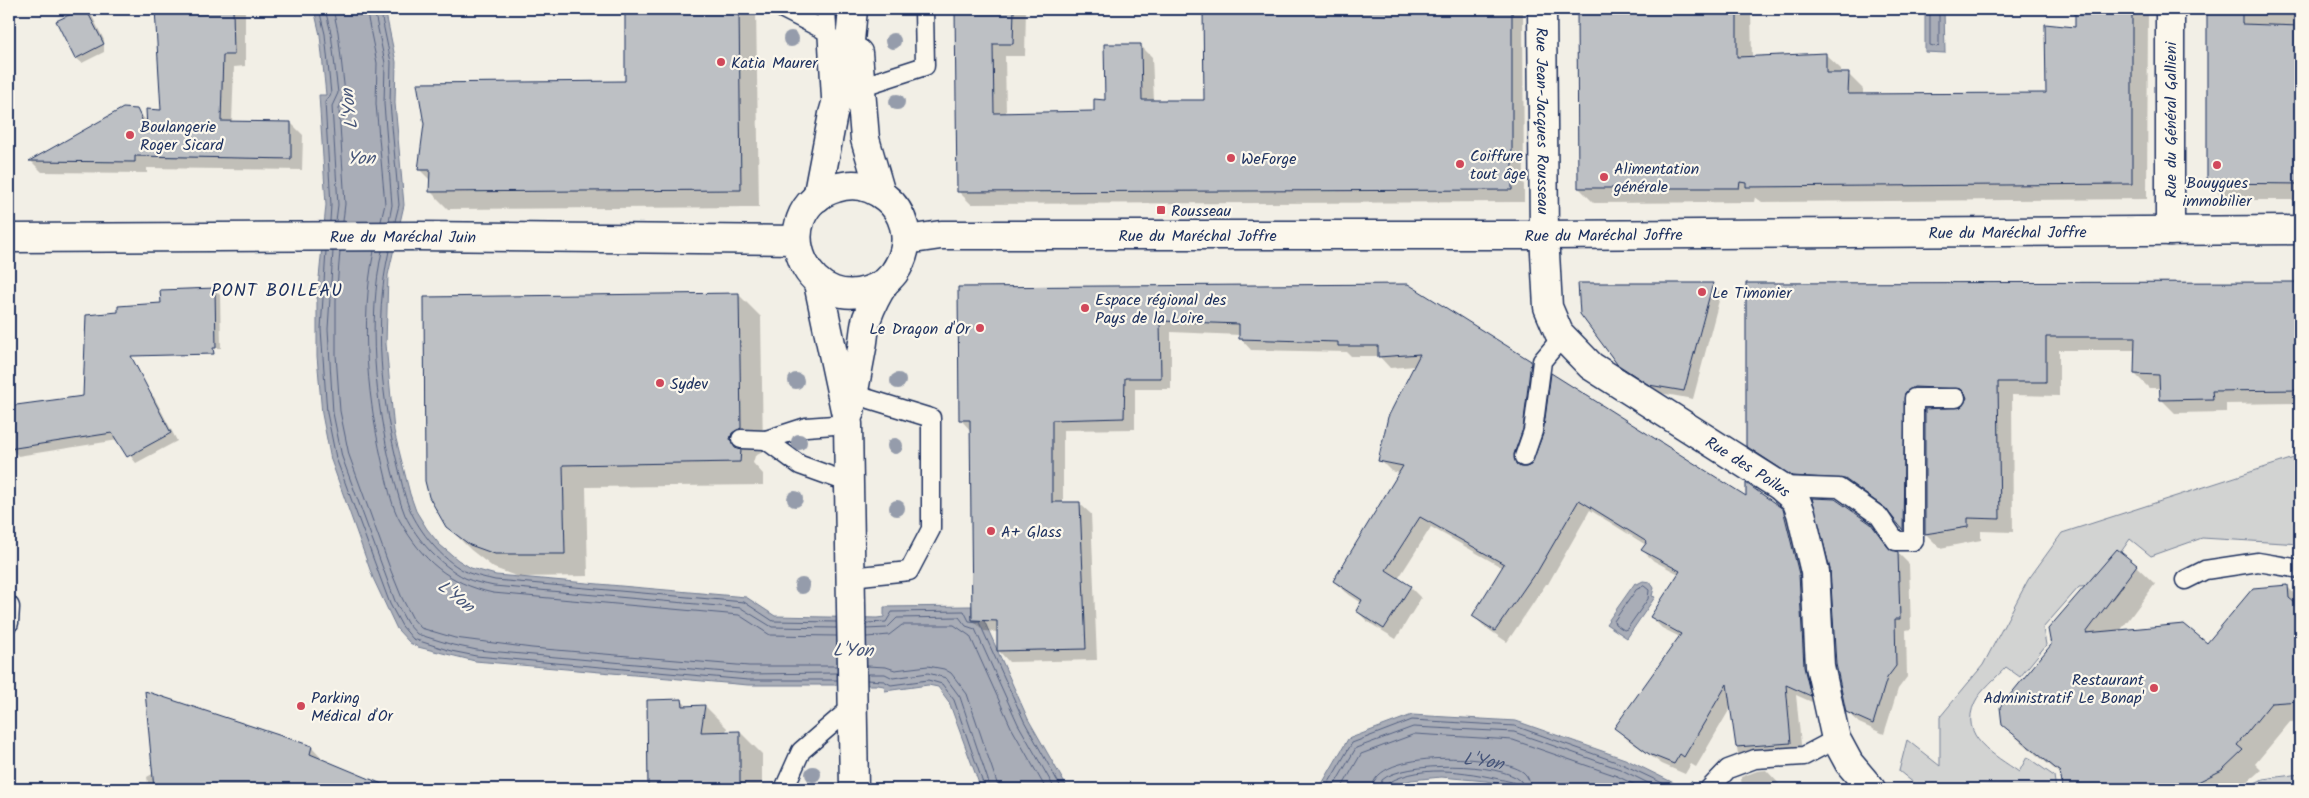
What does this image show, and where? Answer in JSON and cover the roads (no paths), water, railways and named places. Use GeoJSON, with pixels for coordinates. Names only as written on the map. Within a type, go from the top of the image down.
{"type":"FeatureCollection","features":[{"type":"Feature","properties":{"kind":"street"},"geometry":{"type":"LineString","coordinates":[[817,198],[833,114],[848,62],[854,9]]}},
{"type":"Feature","properties":{"kind":"street"},"geometry":{"type":"LineString","coordinates":[[854,9],[865,139],[881,194]]}},
{"type":"Feature","properties":{"kind":"street","name":"Rue Jean-Jacques Rousseau"},"geometry":{"type":"LineString","coordinates":[[1542,9],[1544,235]]}},
{"type":"Feature","properties":{"kind":"street","name":"Rue du Général Gallieni"},"geometry":{"type":"LineString","coordinates":[[2170,9],[2170,231]]}},
{"type":"Feature","properties":{"kind":"street"},"geometry":{"type":"LineString","coordinates":[[848,424],[867,318],[884,283],[900,264],[906,240],[900,214],[895,206],[872,189],[853,185],[834,188],[817,198],[809,205],[800,222],[797,240],[798,250],[805,269],[818,283],[840,293],[852,294],[874,289],[884,283]]}},
{"type":"Feature","properties":{"kind":"street","name":"Rue du Maréchal Joffre"},"geometry":{"type":"LineString","coordinates":[[906,240],[941,235],[1544,235],[2300,230]]}},
{"type":"Feature","properties":{"kind":"street","name":"Rue des Poilus"},"geometry":{"type":"LineString","coordinates":[[1544,235],[1548,307],[1562,336],[1591,366],[1780,486],[1796,500],[1813,564],[1820,666],[1836,739],[1849,763],[1871,789]]}},
{"type":"Feature","properties":{"kind":"street","name":"Rue du Maréchal Juin"},"geometry":{"type":"LineString","coordinates":[[9,238],[416,236],[797,240]]}},
{"type":"Feature","properties":{"kind":"street"},"geometry":{"type":"LineString","coordinates":[[818,283],[848,424],[854,789]]}},
{"type":"Feature","properties":{"kind":"lane"},"geometry":{"type":"LineString","coordinates":[[783,9],[826,31],[848,62]]}},
{"type":"Feature","properties":{"kind":"lane"},"geometry":{"type":"LineString","coordinates":[[826,9],[833,114]]}},
{"type":"Feature","properties":{"kind":"lane"},"geometry":{"type":"LineString","coordinates":[[860,87],[924,66],[924,9]]}},
{"type":"Feature","properties":{"kind":"lane"},"geometry":{"type":"LineString","coordinates":[[1524,457],[1533,431],[1542,361],[1562,336]]}},
{"type":"Feature","properties":{"kind":"lane"},"geometry":{"type":"LineString","coordinates":[[852,590],[909,571],[932,529],[931,418],[854,394]]}},
{"type":"Feature","properties":{"kind":"lane"},"geometry":{"type":"LineString","coordinates":[[1780,486],[1840,488],[1878,516],[1896,541],[1914,541],[1914,398],[1956,398]]}},
{"type":"Feature","properties":{"kind":"lane"},"geometry":{"type":"LineString","coordinates":[[741,439],[766,440],[806,427],[848,424]]}},
{"type":"Feature","properties":{"kind":"lane"},"geometry":{"type":"LineString","coordinates":[[766,440],[800,465],[850,483]]}},
{"type":"Feature","properties":{"kind":"lane"},"geometry":{"type":"LineString","coordinates":[[2185,580],[2205,570],[2258,562],[2300,568]]}},
{"type":"Feature","properties":{"kind":"lane"},"geometry":{"type":"LineString","coordinates":[[9,605],[9,623]]}},
{"type":"Feature","properties":{"kind":"lane"},"geometry":{"type":"LineString","coordinates":[[784,789],[800,752],[852,707]]}},
{"type":"Feature","properties":{"kind":"lane"},"geometry":{"type":"LineString","coordinates":[[1709,789],[1728,769],[1755,759],[1804,756],[1836,739]]}},
{"type":"Feature","properties":{"kind":"water"},"geometry":{"type":"Polygon","coordinates":[[[314,9],[385,9],[396,62],[395,103],[404,205],[388,275],[386,344],[394,431],[416,511],[440,545],[471,568],[496,575],[746,597],[775,616],[877,618],[884,617],[884,607],[972,606],[972,617],[982,616],[1028,719],[1068,789],[981,789],[949,702],[938,687],[928,685],[885,691],[884,686],[878,685],[748,685],[475,661],[418,647],[410,643],[397,629],[373,578],[331,460],[322,414],[317,356],[317,299],[326,205],[319,95],[326,95],[320,35],[314,9]]]}},
{"type":"Feature","properties":{"kind":"water"},"geometry":{"type":"Polygon","coordinates":[[[1925,9],[1944,9],[1945,53],[1925,52],[1925,9]]]}},
{"type":"Feature","properties":{"kind":"water"},"geometry":{"type":"Polygon","coordinates":[[[1650,582],[1654,588],[1652,596],[1655,597],[1627,638],[1606,624],[1635,583],[1650,582]]]}},
{"type":"Feature","properties":{"kind":"water","name":"L'Yon"},"geometry":{"type":"Polygon","coordinates":[[[1412,715],[1516,721],[1625,759],[1684,788],[1691,781],[1698,789],[1522,789],[1486,781],[1441,777],[1411,780],[1389,789],[1319,789],[1348,739],[1412,715]]]}},
{"type":"Feature","properties":{"kind":"place","name":"Katia Maurer"},"geometry":{"type":"Point","coordinates":[721,62]}},
{"type":"Feature","properties":{"kind":"place","name":"Boulangerie Roger Sicard"},"geometry":{"type":"Point","coordinates":[130,135]}},
{"type":"Feature","properties":{"kind":"place","name":"WeForge"},"geometry":{"type":"Point","coordinates":[1231,158]}},
{"type":"Feature","properties":{"kind":"place","name":"Coiffure tout âge"},"geometry":{"type":"Point","coordinates":[1460,164]}},
{"type":"Feature","properties":{"kind":"place","name":"Bouygues immobilier"},"geometry":{"type":"Point","coordinates":[2217,165]}},
{"type":"Feature","properties":{"kind":"place","name":"Alimentation générale"},"geometry":{"type":"Point","coordinates":[1604,177]}},
{"type":"Feature","properties":{"kind":"place","name":"Rousseau"},"geometry":{"type":"Point","coordinates":[1161,210]}},
{"type":"Feature","properties":{"kind":"place","name":"Le Timonier"},"geometry":{"type":"Point","coordinates":[1702,292]}},
{"type":"Feature","properties":{"kind":"place","name":"Espace régional des Pays de la Loire"},"geometry":{"type":"Point","coordinates":[1085,308]}},
{"type":"Feature","properties":{"kind":"place","name":"Le Dragon d'Or"},"geometry":{"type":"Point","coordinates":[980,328]}},
{"type":"Feature","properties":{"kind":"place","name":"Sydev"},"geometry":{"type":"Point","coordinates":[660,383]}},
{"type":"Feature","properties":{"kind":"place","name":"A+ Glass"},"geometry":{"type":"Point","coordinates":[991,531]}},
{"type":"Feature","properties":{"kind":"place","name":"Restaurant Administratif Le Bonap'"},"geometry":{"type":"Point","coordinates":[2154,688]}},
{"type":"Feature","properties":{"kind":"place","name":"Parking Médical d'Or"},"geometry":{"type":"Point","coordinates":[301,706]}},
{"type":"Feature","properties":{"kind":"district","name":"PONT BOILEAU"},"geometry":{"type":"Point","coordinates":[277,290]}},
{"type":"Feature","properties":{"kind":"water label","name":"Yon"},"geometry":{"type":"Point","coordinates":[361,158]}}]}
